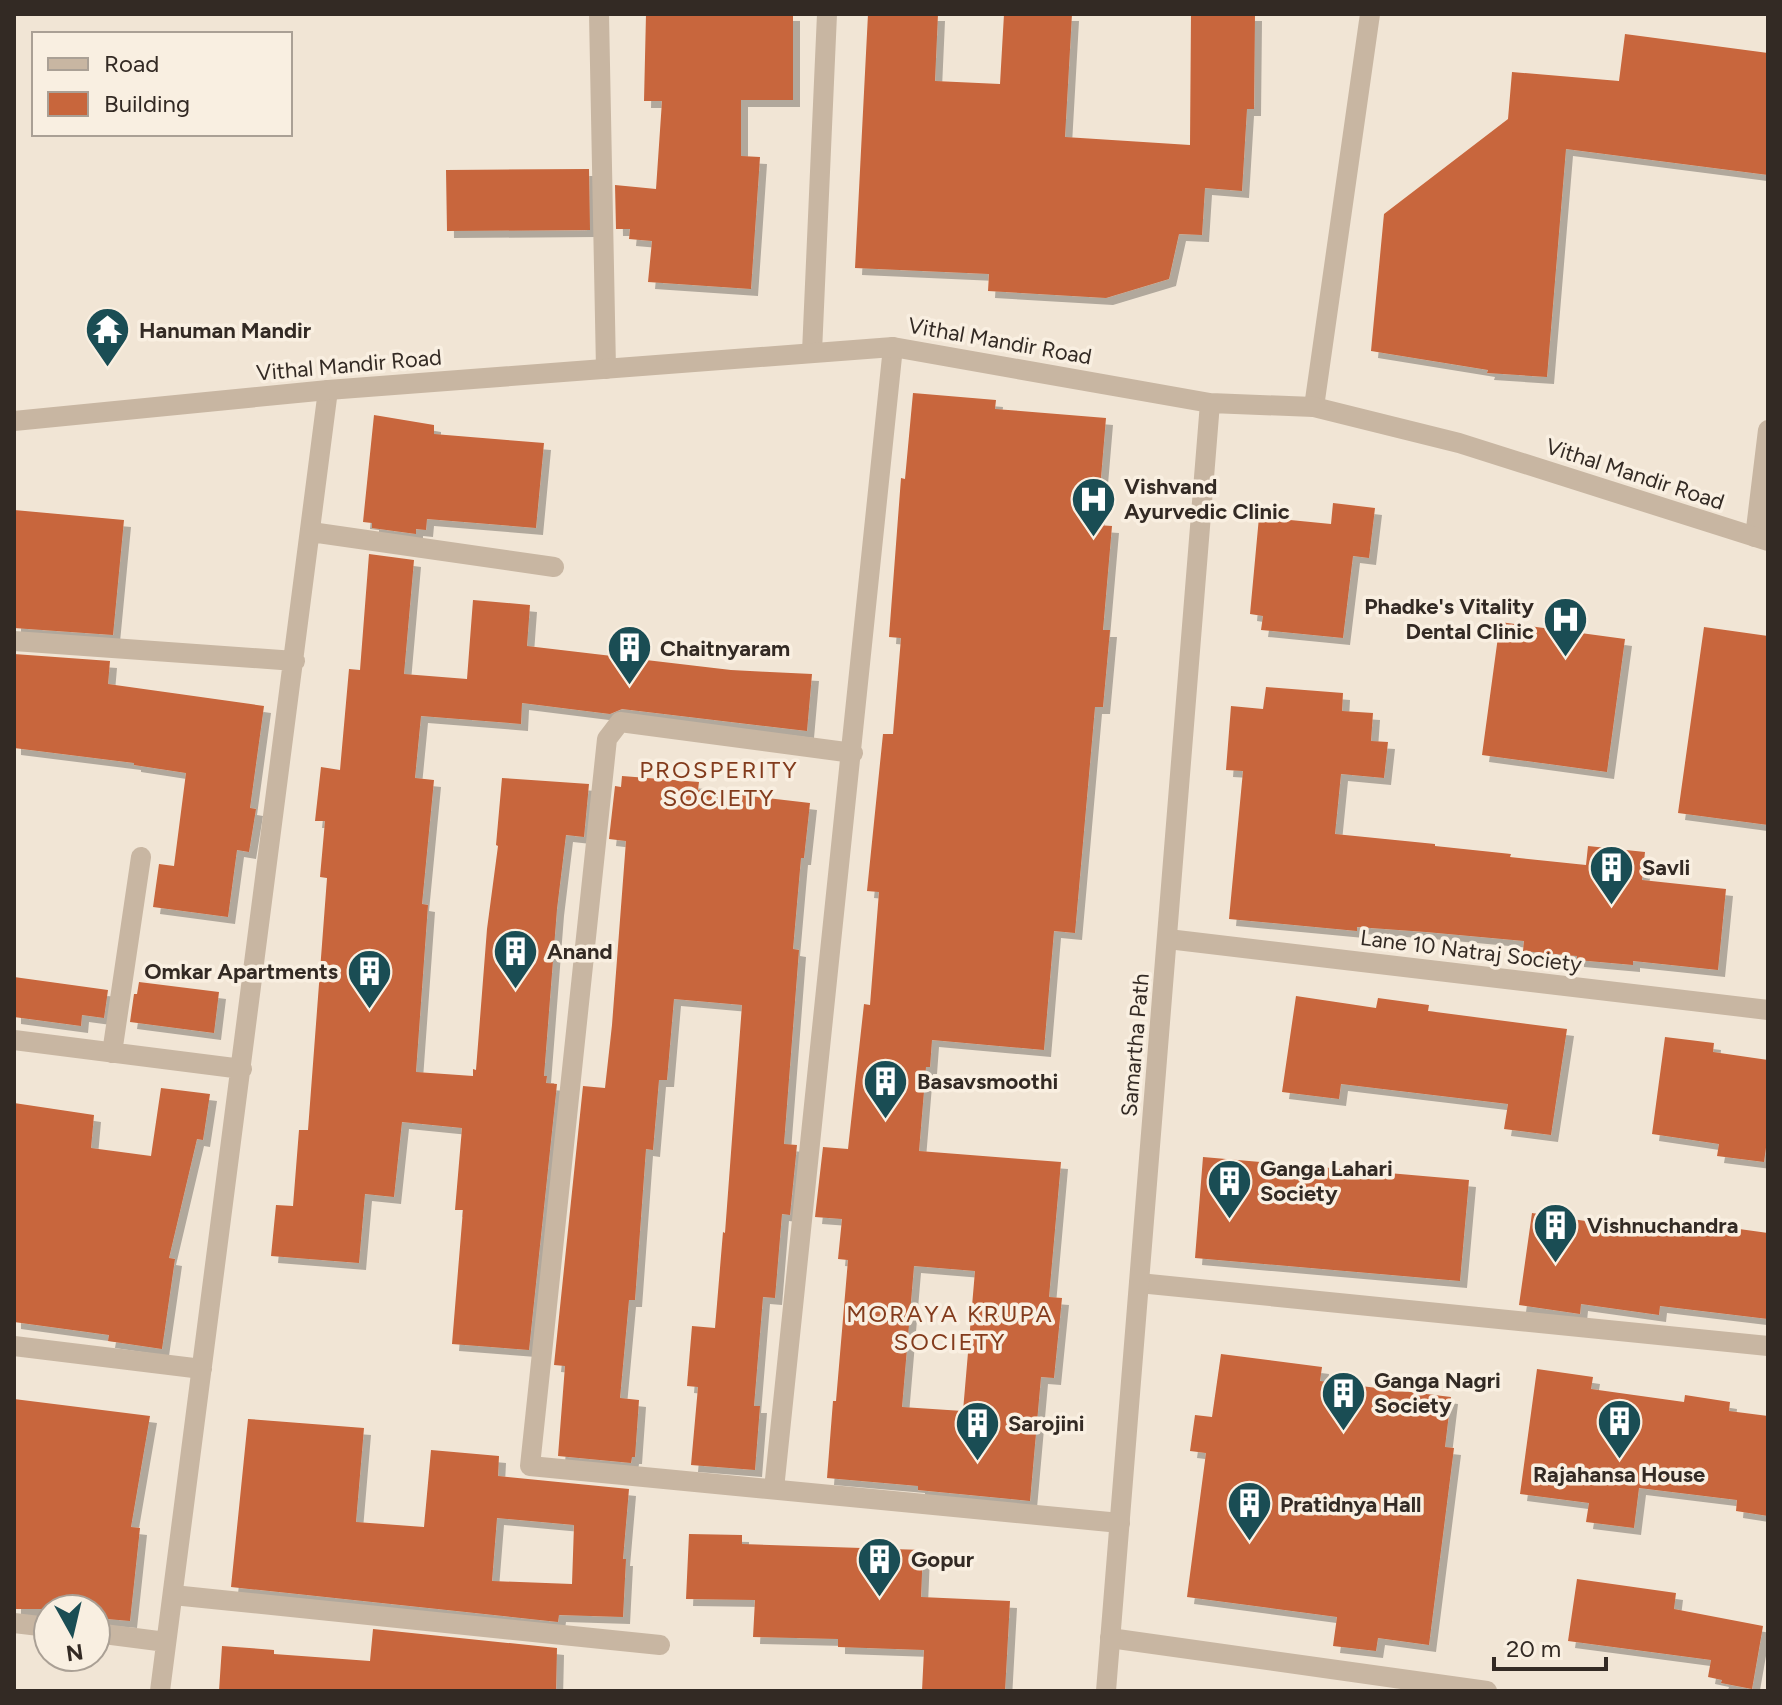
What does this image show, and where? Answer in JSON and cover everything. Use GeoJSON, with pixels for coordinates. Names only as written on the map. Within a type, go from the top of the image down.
{"type":"FeatureCollection","features":[{"type":"Feature","properties":{"kind":"street"},"geometry":{"type":"LineString","coordinates":[[599,14],[606,369]]}},
{"type":"Feature","properties":{"kind":"street"},"geometry":{"type":"LineString","coordinates":[[812,352],[827,14]]}},
{"type":"Feature","properties":{"kind":"street"},"geometry":{"type":"LineString","coordinates":[[1314,407],[1370,14]]}},
{"type":"Feature","properties":{"kind":"street"},"geometry":{"type":"LineString","coordinates":[[774,1489],[893,347]]}},
{"type":"Feature","properties":{"kind":"street","name":"Vithal Mandir Road"},"geometry":{"type":"LineString","coordinates":[[14,421],[328,390],[893,347],[1210,403],[1314,407],[1459,443],[1761,539]]}},
{"type":"Feature","properties":{"kind":"street"},"geometry":{"type":"LineString","coordinates":[[160,1691],[328,390]]}},
{"type":"Feature","properties":{"kind":"street","name":"Samartha Path"},"geometry":{"type":"LineString","coordinates":[[1106,1691],[1210,403]]}},
{"type":"Feature","properties":{"kind":"street"},"geometry":{"type":"LineString","coordinates":[[1761,539],[1768,430]]}},
{"type":"Feature","properties":{"kind":"street"},"geometry":{"type":"LineString","coordinates":[[311,532],[554,567]]}},
{"type":"Feature","properties":{"kind":"street"},"geometry":{"type":"LineString","coordinates":[[14,641],[295,661]]}},
{"type":"Feature","properties":{"kind":"street"},"geometry":{"type":"LineString","coordinates":[[853,753],[620,722],[607,739],[530,1466],[1120,1523]]}},
{"type":"Feature","properties":{"kind":"street"},"geometry":{"type":"LineString","coordinates":[[112,1053],[141,857]]}},
{"type":"Feature","properties":{"kind":"street","name":"Lane 10 Natraj Society"},"geometry":{"type":"LineString","coordinates":[[1168,939],[1768,1010]]}},
{"type":"Feature","properties":{"kind":"street"},"geometry":{"type":"LineString","coordinates":[[14,1040],[242,1069]]}},
{"type":"Feature","properties":{"kind":"street"},"geometry":{"type":"LineString","coordinates":[[1139,1283],[1768,1346]]}},
{"type":"Feature","properties":{"kind":"street"},"geometry":{"type":"LineString","coordinates":[[14,1346],[202,1369]]}},
{"type":"Feature","properties":{"kind":"street"},"geometry":{"type":"LineString","coordinates":[[173,1595],[660,1645]]}},
{"type":"Feature","properties":{"kind":"street"},"geometry":{"type":"LineString","coordinates":[[112,1635],[166,1642]]}},
{"type":"Feature","properties":{"kind":"street"},"geometry":{"type":"LineString","coordinates":[[1110,1638],[1487,1691]]}},
{"type":"Feature","properties":{"kind":"building"},"geometry":{"type":"Polygon","coordinates":[[[646,14],[793,14],[793,100],[741,100],[741,156],[760,157],[751,289],[648,282],[652,241],[629,239],[630,229],[616,229],[615,185],[656,189],[662,101],[644,101],[646,14]]]}},
{"type":"Feature","properties":{"kind":"building"},"geometry":{"type":"Polygon","coordinates":[[[868,14],[938,14],[935,81],[1000,84],[1004,14],[1072,14],[1065,137],[1190,145],[1191,14],[1255,14],[1254,109],[1247,109],[1242,191],[1205,188],[1202,235],[1179,234],[1169,279],[1106,298],[988,291],[989,274],[855,268],[868,14]]]}},
{"type":"Feature","properties":{"kind":"building"},"geometry":{"type":"Polygon","coordinates":[[[1625,34],[1768,53],[1768,175],[1566,149],[1547,377],[1487,373],[1488,370],[1371,351],[1384,214],[1508,119],[1512,72],[1619,81],[1625,34]]]}},
{"type":"Feature","properties":{"kind":"building"},"geometry":{"type":"Polygon","coordinates":[[[589,169],[590,230],[447,231],[446,170],[589,169]]]}},
{"type":"Feature","properties":{"kind":"building"},"geometry":{"type":"Polygon","coordinates":[[[913,393],[996,400],[995,409],[1106,418],[1097,525],[1112,526],[1103,630],[1110,630],[1103,707],[1095,707],[1075,933],[1054,931],[1044,1050],[932,1040],[930,1067],[926,1067],[919,1151],[1061,1162],[1049,1297],[1062,1298],[1054,1378],[1041,1377],[1030,1501],[827,1478],[848,1260],[838,1259],[842,1219],[815,1217],[823,1147],[848,1149],[864,1004],[870,1005],[879,892],[867,891],[883,734],[893,734],[901,638],[889,637],[901,478],[905,479],[913,393]],[[914,1266],[902,1407],[963,1411],[975,1271],[914,1266]]]}},
{"type":"Feature","properties":{"kind":"building"},"geometry":{"type":"Polygon","coordinates":[[[374,415],[434,425],[434,434],[544,443],[536,528],[427,519],[426,530],[416,529],[416,534],[372,528],[372,523],[363,522],[374,415]]]}},
{"type":"Feature","properties":{"kind":"building"},"geometry":{"type":"Polygon","coordinates":[[[1333,503],[1375,508],[1369,558],[1353,556],[1343,638],[1261,630],[1263,616],[1250,614],[1259,517],[1331,524],[1333,503]]]}},
{"type":"Feature","properties":{"kind":"building"},"geometry":{"type":"Polygon","coordinates":[[[14,510],[124,520],[113,635],[14,628],[14,510]]]}},
{"type":"Feature","properties":{"kind":"building"},"geometry":{"type":"Polygon","coordinates":[[[369,554],[414,560],[404,674],[467,679],[473,600],[530,605],[527,646],[731,670],[812,674],[807,731],[622,709],[610,714],[522,703],[521,724],[421,716],[415,778],[434,780],[422,904],[428,905],[416,1072],[473,1076],[473,1069],[476,1070],[502,778],[589,784],[584,837],[566,835],[557,909],[544,1076],[547,1076],[546,1083],[557,1084],[529,1350],[452,1344],[463,1210],[455,1210],[462,1128],[402,1122],[394,1197],[365,1194],[359,1263],[271,1256],[276,1205],[293,1206],[299,1130],[308,1130],[327,878],[320,877],[325,821],[315,821],[321,767],[340,770],[349,669],[360,670],[369,554]]]}},
{"type":"Feature","properties":{"kind":"building"},"geometry":{"type":"Polygon","coordinates":[[[1500,622],[1625,639],[1607,772],[1482,755],[1500,622]]]}},
{"type":"Feature","properties":{"kind":"building"},"geometry":{"type":"Polygon","coordinates":[[[1704,627],[1768,636],[1768,825],[1678,813],[1704,627]]]}},
{"type":"Feature","properties":{"kind":"building"},"geometry":{"type":"Polygon","coordinates":[[[14,654],[110,661],[108,684],[264,706],[250,808],[256,809],[249,852],[237,850],[228,917],[153,907],[159,864],[174,866],[186,773],[134,763],[14,748],[14,654]]]}},
{"type":"Feature","properties":{"kind":"building"},"geometry":{"type":"Polygon","coordinates":[[[1266,687],[1343,693],[1342,711],[1373,713],[1371,741],[1388,742],[1384,778],[1341,774],[1335,834],[1586,865],[1588,846],[1645,852],[1642,880],[1726,889],[1718,970],[1633,961],[1633,965],[1577,960],[1577,956],[1523,951],[1524,941],[1357,927],[1357,931],[1229,919],[1243,771],[1226,770],[1231,706],[1263,709],[1266,687]]]}},
{"type":"Feature","properties":{"kind":"building"},"geometry":{"type":"Polygon","coordinates":[[[622,776],[699,782],[698,790],[810,803],[804,858],[801,858],[793,949],[799,950],[784,1144],[797,1145],[790,1215],[782,1214],[775,1298],[763,1297],[754,1406],[760,1406],[755,1470],[691,1465],[698,1387],[687,1386],[692,1326],[715,1328],[742,1005],[674,999],[667,1080],[659,1080],[653,1150],[646,1149],[635,1300],[629,1300],[620,1398],[639,1400],[635,1457],[632,1457],[631,1463],[558,1456],[565,1366],[554,1365],[583,1086],[605,1088],[612,1025],[626,841],[609,839],[615,786],[621,787],[622,776]]]}},
{"type":"Feature","properties":{"kind":"building"},"geometry":{"type":"Polygon","coordinates":[[[14,977],[108,990],[104,1018],[82,1015],[81,1026],[14,1017],[14,977]]]}},
{"type":"Feature","properties":{"kind":"building"},"geometry":{"type":"Polygon","coordinates":[[[139,982],[219,992],[214,1033],[130,1022],[139,982]]]}},
{"type":"Feature","properties":{"kind":"building"},"geometry":{"type":"Polygon","coordinates":[[[1296,996],[1376,1008],[1378,998],[1429,1005],[1428,1011],[1567,1029],[1551,1135],[1504,1129],[1508,1104],[1341,1084],[1339,1099],[1282,1092],[1296,996]]]}},
{"type":"Feature","properties":{"kind":"building"},"geometry":{"type":"Polygon","coordinates":[[[1665,1037],[1714,1043],[1713,1052],[1768,1060],[1768,1133],[1764,1162],[1717,1156],[1719,1144],[1652,1134],[1665,1037]]]}},
{"type":"Feature","properties":{"kind":"building"},"geometry":{"type":"Polygon","coordinates":[[[161,1088],[210,1094],[203,1140],[197,1139],[169,1258],[175,1259],[162,1349],[108,1341],[109,1335],[14,1322],[14,1103],[94,1115],[91,1148],[151,1156],[161,1088]]]}},
{"type":"Feature","properties":{"kind":"building","name":"Ganga Lahari Society"},"geometry":{"type":"Polygon","coordinates":[[[1203,1157],[1469,1180],[1460,1281],[1195,1258],[1203,1157]]]}},
{"type":"Feature","properties":{"kind":"building"},"geometry":{"type":"Polygon","coordinates":[[[1532,1213],[1619,1226],[1619,1222],[1695,1232],[1696,1223],[1768,1233],[1768,1319],[1660,1306],[1659,1315],[1581,1304],[1580,1314],[1519,1305],[1532,1213]]]}},
{"type":"Feature","properties":{"kind":"building"},"geometry":{"type":"Polygon","coordinates":[[[1221,1354],[1322,1367],[1320,1381],[1451,1397],[1445,1447],[1454,1448],[1429,1645],[1378,1638],[1376,1651],[1333,1646],[1337,1617],[1187,1597],[1206,1453],[1190,1451],[1195,1415],[1212,1417],[1221,1354]]]}},
{"type":"Feature","properties":{"kind":"building"},"geometry":{"type":"Polygon","coordinates":[[[1537,1369],[1593,1377],[1591,1389],[1684,1402],[1685,1395],[1730,1402],[1729,1411],[1768,1416],[1768,1516],[1736,1511],[1737,1500],[1639,1488],[1634,1528],[1586,1522],[1589,1503],[1520,1494],[1537,1369]]]}},
{"type":"Feature","properties":{"kind":"building"},"geometry":{"type":"Polygon","coordinates":[[[14,1399],[150,1416],[131,1527],[140,1528],[130,1621],[112,1619],[112,1593],[32,1593],[32,1609],[14,1609],[14,1399]]]}},
{"type":"Feature","properties":{"kind":"building"},"geometry":{"type":"Polygon","coordinates":[[[248,1419],[364,1428],[356,1522],[424,1527],[431,1450],[499,1456],[498,1476],[629,1489],[623,1559],[626,1559],[623,1617],[559,1615],[558,1622],[231,1587],[248,1419]],[[497,1518],[492,1581],[572,1584],[574,1525],[497,1518]]]}},
{"type":"Feature","properties":{"kind":"building"},"geometry":{"type":"Polygon","coordinates":[[[689,1534],[742,1535],[742,1544],[923,1550],[921,1597],[1010,1601],[1005,1691],[922,1691],[924,1650],[838,1647],[838,1639],[753,1637],[755,1600],[686,1599],[689,1534]]]}},
{"type":"Feature","properties":{"kind":"building"},"geometry":{"type":"Polygon","coordinates":[[[1577,1579],[1676,1593],[1674,1609],[1763,1626],[1752,1689],[1708,1677],[1711,1660],[1568,1641],[1577,1579]]]}},
{"type":"Feature","properties":{"kind":"building"},"geometry":{"type":"Polygon","coordinates":[[[373,1629],[557,1648],[556,1691],[219,1691],[222,1646],[274,1650],[274,1654],[370,1661],[373,1629]]]}},
{"type":"Feature","properties":{"kind":"place","name":"Hanuman Mandir"},"geometry":{"type":"Point","coordinates":[108,369]}},
{"type":"Feature","properties":{"kind":"place","name":"Vishvand Ayurvedic Clinic"},"geometry":{"type":"Point","coordinates":[1093,538]}},
{"type":"Feature","properties":{"kind":"place","name":"Phadke's Vitality Dental Clinic"},"geometry":{"type":"Point","coordinates":[1565,658]}},
{"type":"Feature","properties":{"kind":"place","name":"Chaitnyaram"},"geometry":{"type":"Point","coordinates":[629,687]}},
{"type":"Feature","properties":{"kind":"place","name":"Savli"},"geometry":{"type":"Point","coordinates":[1611,906]}},
{"type":"Feature","properties":{"kind":"place","name":"Anand"},"geometry":{"type":"Point","coordinates":[516,990]}},
{"type":"Feature","properties":{"kind":"place","name":"Omkar Apartments"},"geometry":{"type":"Point","coordinates":[369,1010]}},
{"type":"Feature","properties":{"kind":"place","name":"Basavsmoothi"},"geometry":{"type":"Point","coordinates":[886,1120]}},
{"type":"Feature","properties":{"kind":"place","name":"Ganga Lahari Society"},"geometry":{"type":"Point","coordinates":[1229,1220]}},
{"type":"Feature","properties":{"kind":"place","name":"Vishnuchandra"},"geometry":{"type":"Point","coordinates":[1556,1264]}},
{"type":"Feature","properties":{"kind":"place","name":"Ganga Nagri Society"},"geometry":{"type":"Point","coordinates":[1343,1432]}},
{"type":"Feature","properties":{"kind":"place","name":"Rajahansa House"},"geometry":{"type":"Point","coordinates":[1619,1460]}},
{"type":"Feature","properties":{"kind":"place","name":"Sarojini"},"geometry":{"type":"Point","coordinates":[977,1462]}},
{"type":"Feature","properties":{"kind":"place","name":"Pratidnya Hall"},"geometry":{"type":"Point","coordinates":[1249,1543]}},
{"type":"Feature","properties":{"kind":"place","name":"Gopur"},"geometry":{"type":"Point","coordinates":[880,1598]}},
{"type":"Feature","properties":{"kind":"district","name":"PROSPERITY SOCIETY"},"geometry":{"type":"Point","coordinates":[719,783]}},
{"type":"Feature","properties":{"kind":"district","name":"MORAYA KRUPA SOCIETY"},"geometry":{"type":"Point","coordinates":[950,1327]}}]}
